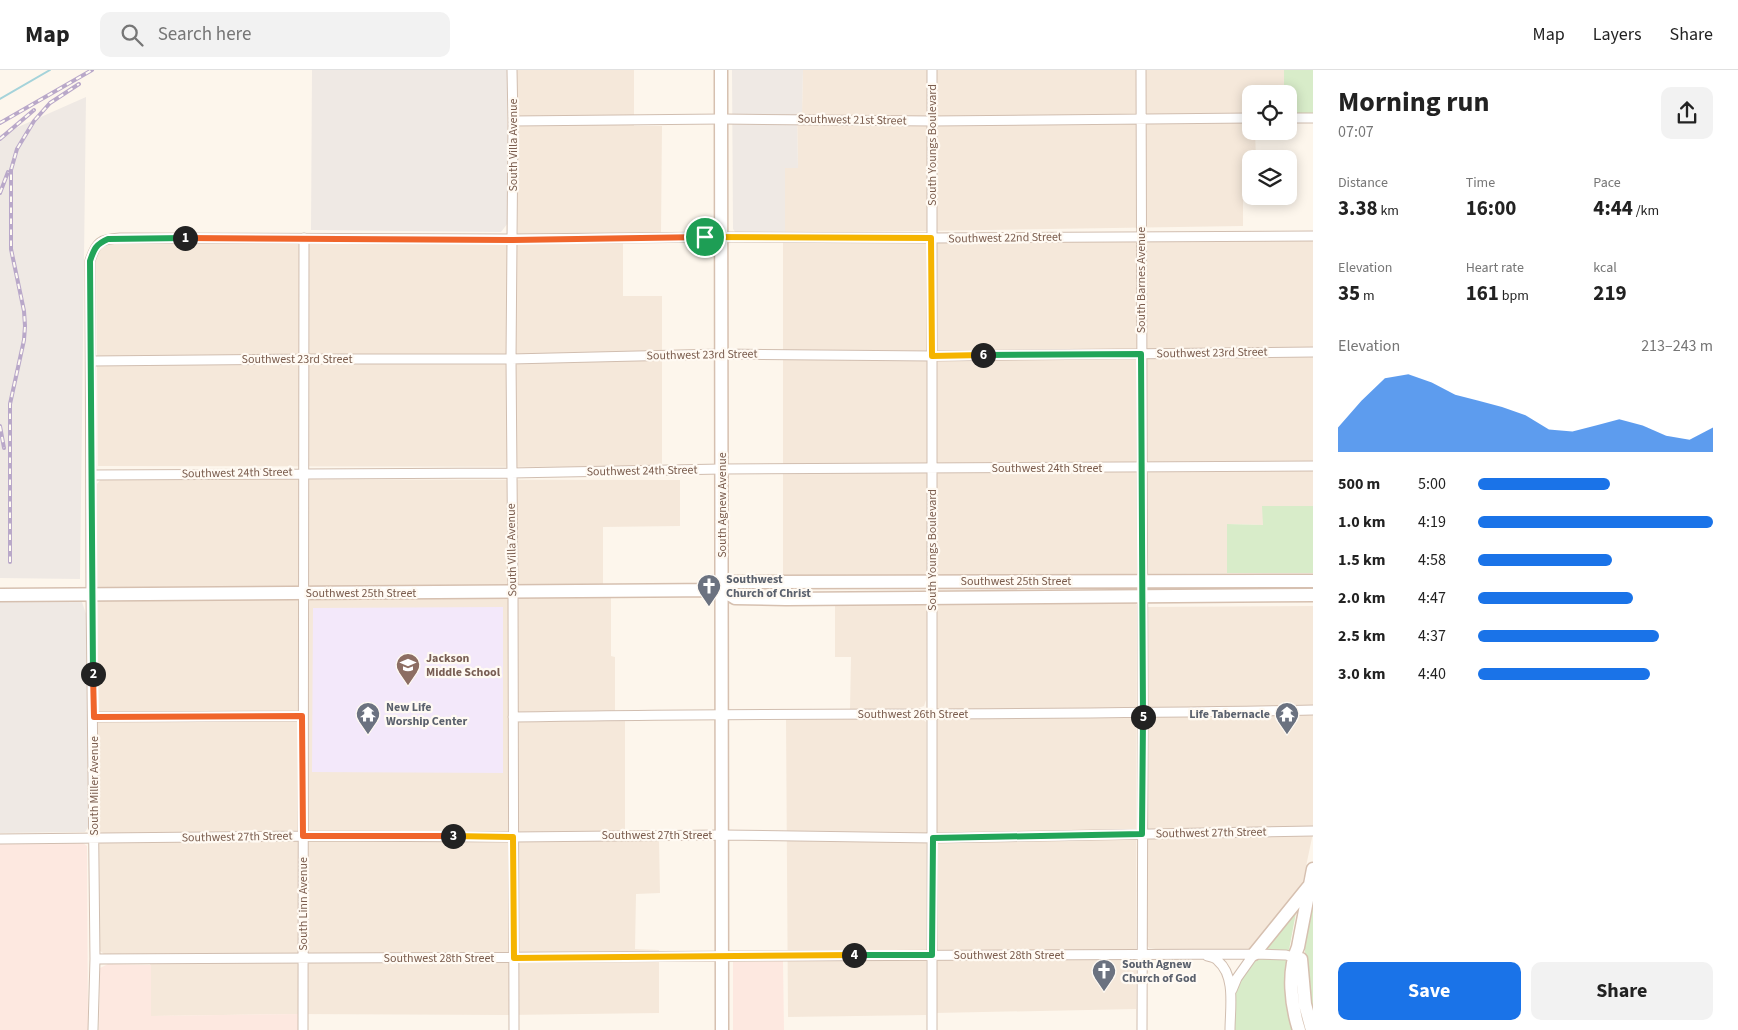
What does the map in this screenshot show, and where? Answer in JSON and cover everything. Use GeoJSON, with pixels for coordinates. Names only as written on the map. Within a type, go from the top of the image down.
{"type":"FeatureCollection","features":[{"type":"Feature","properties":{"kind":"street","name":"South Villa Avenue"},"geometry":{"type":"LineString","coordinates":[[512,70],[511,473],[514,1030]]}},
{"type":"Feature","properties":{"kind":"street","name":"South Agnew Avenue"},"geometry":{"type":"LineString","coordinates":[[722,70],[722,1030]]}},
{"type":"Feature","properties":{"kind":"street","name":"South Youngs Boulevard"},"geometry":{"type":"LineString","coordinates":[[932,70],[932,1030]]}},
{"type":"Feature","properties":{"kind":"street","name":"South Barnes Avenue"},"geometry":{"type":"LineString","coordinates":[[1140,70],[1143,714],[1142,1030]]}},
{"type":"Feature","properties":{"kind":"street","name":"Southwest 21st Street"},"geometry":{"type":"LineString","coordinates":[[513,121],[722,119],[932,121],[1242,118]]}},
{"type":"Feature","properties":{"kind":"street"},"geometry":{"type":"LineString","coordinates":[[1297,118],[1313,118]]}},
{"type":"Feature","properties":{"kind":"street","name":"Southwest 22nd Street"},"geometry":{"type":"LineString","coordinates":[[98,243],[108,239],[120,238],[513,240],[722,237],[1313,236]]}},
{"type":"Feature","properties":{"kind":"street","name":"South Linn Avenue"},"geometry":{"type":"LineString","coordinates":[[303,1030],[304,238]]}},
{"type":"Feature","properties":{"kind":"street","name":"South Miller Avenue"},"geometry":{"type":"LineString","coordinates":[[93,1030],[92,1002],[95,959],[90,261],[98,243]]}},
{"type":"Feature","properties":{"kind":"street","name":"Southwest 23rd Street"},"geometry":{"type":"LineString","coordinates":[[92,361],[511,359],[721,354],[932,356],[1313,352]]}},
{"type":"Feature","properties":{"kind":"street","name":"Southwest 24th Street"},"geometry":{"type":"LineString","coordinates":[[91,474],[511,473],[722,469],[1313,466]]}},
{"type":"Feature","properties":{"kind":"street","name":"Southwest 25th Street"},"geometry":{"type":"LineString","coordinates":[[722,590],[734,582],[1313,581]]}},
{"type":"Feature","properties":{"kind":"street","name":"Southwest 25th Street"},"geometry":{"type":"LineString","coordinates":[[0,594],[722,590],[735,598],[786,599],[1313,595]]}},
{"type":"Feature","properties":{"kind":"street","name":"Southwest 26th Street"},"geometry":{"type":"LineString","coordinates":[[513,717],[722,714],[1143,714],[1313,710]]}},
{"type":"Feature","properties":{"kind":"street"},"geometry":{"type":"LineString","coordinates":[[94,717],[302,716]]}},
{"type":"Feature","properties":{"kind":"street","name":"Southwest 27th Street"},"geometry":{"type":"LineString","coordinates":[[0,839],[722,835],[933,838],[1313,831]]}},
{"type":"Feature","properties":{"kind":"street"},"geometry":{"type":"LineString","coordinates":[[1299,1030],[1293,999],[1295,952],[1313,870]]}},
{"type":"Feature","properties":{"kind":"street"},"geometry":{"type":"LineString","coordinates":[[1232,991],[1237,978],[1254,954],[1309,886]]}},
{"type":"Feature","properties":{"kind":"street"},"geometry":{"type":"LineString","coordinates":[[1295,952],[1301,957],[1305,1004],[1312,1030]]}},
{"type":"Feature","properties":{"kind":"street","name":"Southwest 28th Street"},"geometry":{"type":"LineString","coordinates":[[95,959],[514,958],[722,955],[1286,955],[1295,952]]}},
{"type":"Feature","properties":{"kind":"street"},"geometry":{"type":"LineString","coordinates":[[1205,954],[1219,961],[1229,978],[1232,991],[1230,1030]]}},
{"type":"Feature","properties":{"kind":"shaded area"},"geometry":{"type":"Polygon","coordinates":[[[312,70],[507,70],[508,223],[501,232],[311,230],[312,70]]]}},
{"type":"Feature","properties":{"kind":"shaded area"},"geometry":{"type":"Polygon","coordinates":[[[517,70],[634,70],[634,126],[662,126],[661,233],[623,233],[623,296],[662,296],[662,467],[98,466],[96,260],[98,249],[105,244],[118,241],[518,242],[517,70]]]}},
{"type":"Feature","properties":{"kind":"shaded area"},"geometry":{"type":"Polygon","coordinates":[[[732,70],[803,70],[802,112],[797,113],[798,168],[785,168],[785,233],[736,233],[733,229],[732,70]]]}},
{"type":"Feature","properties":{"kind":"shaded area"},"geometry":{"type":"Polygon","coordinates":[[[803,70],[1284,70],[1284,85],[1242,85],[1242,140],[1255,140],[1256,150],[1242,150],[1243,226],[785,233],[785,168],[798,168],[797,112],[802,112],[803,70]]]}},
{"type":"Feature","properties":{"kind":"shaded area"},"geometry":{"type":"Polygon","coordinates":[[[86,97],[80,579],[0,578],[0,135],[86,97]]]}},
{"type":"Feature","properties":{"kind":"shaded area"},"geometry":{"type":"Polygon","coordinates":[[[1313,240],[1313,506],[1263,506],[1263,525],[1228,524],[1227,573],[783,577],[783,241],[1313,240]]]}},
{"type":"Feature","properties":{"kind":"shaded area"},"geometry":{"type":"Polygon","coordinates":[[[101,479],[680,480],[680,526],[603,527],[603,594],[611,595],[611,656],[615,657],[615,720],[625,720],[625,840],[659,840],[660,893],[636,894],[635,949],[659,950],[659,1013],[151,1016],[150,954],[104,954],[99,950],[98,945],[97,484],[101,479]]]}},
{"type":"Feature","properties":{"kind":"shaded area"},"geometry":{"type":"Polygon","coordinates":[[[835,601],[925,602],[927,605],[926,700],[924,706],[918,708],[850,709],[851,657],[835,657],[835,601]]]}},
{"type":"Feature","properties":{"kind":"shaded area"},"geometry":{"type":"Polygon","coordinates":[[[1134,601],[1137,605],[1136,1009],[935,1013],[937,938],[937,605],[939,603],[1134,601]]]}},
{"type":"Feature","properties":{"kind":"shaded area"},"geometry":{"type":"Polygon","coordinates":[[[0,602],[82,602],[86,614],[88,827],[85,832],[0,833],[0,602]]]}},
{"type":"Feature","properties":{"kind":"shaded area"},"geometry":{"type":"Polygon","coordinates":[[[1313,606],[1313,833],[1301,890],[1250,949],[1163,950],[1149,948],[1146,944],[1147,607],[1313,606]]]}},
{"type":"Feature","properties":{"kind":"shaded area","name":"Jackson Middle School"},"geometry":{"type":"Polygon","coordinates":[[[503,607],[503,773],[312,772],[313,608],[503,607]]]}},
{"type":"Feature","properties":{"kind":"shaded area"},"geometry":{"type":"Polygon","coordinates":[[[786,718],[917,718],[926,722],[926,1015],[788,1017],[786,718]]]}},
{"type":"Feature","properties":{"kind":"shaded area"},"geometry":{"type":"Polygon","coordinates":[[[83,843],[87,846],[88,1030],[0,1030],[0,844],[83,843]]]}},
{"type":"Feature","properties":{"kind":"shaded area"},"geometry":{"type":"Polygon","coordinates":[[[783,961],[784,1030],[733,1030],[733,962],[783,961]]]}},
{"type":"Feature","properties":{"kind":"shaded area"},"geometry":{"type":"Polygon","coordinates":[[[108,964],[151,965],[151,1016],[299,1014],[299,1030],[99,1030],[100,968],[108,964]]]}},
{"type":"Feature","properties":{"kind":"green space"},"geometry":{"type":"Polygon","coordinates":[[[1284,70],[1313,70],[1313,114],[1297,114],[1297,85],[1284,85],[1284,70]]]}},
{"type":"Feature","properties":{"kind":"green space"},"geometry":{"type":"Polygon","coordinates":[[[1262,506],[1313,506],[1313,573],[1227,573],[1227,524],[1263,525],[1262,506]]]}},
{"type":"Feature","properties":{"kind":"green space"},"geometry":{"type":"Polygon","coordinates":[[[1298,902],[1289,950],[1287,952],[1259,952],[1298,902]]]}},
{"type":"Feature","properties":{"kind":"green space"},"geometry":{"type":"Polygon","coordinates":[[[1313,906],[1313,1017],[1305,969],[1305,944],[1313,906]]]}},
{"type":"Feature","properties":{"kind":"green space"},"geometry":{"type":"Polygon","coordinates":[[[1261,958],[1283,958],[1289,963],[1295,1030],[1235,1030],[1235,993],[1238,983],[1256,960],[1261,958]]]}},
{"type":"Feature","properties":{"kind":"waterway"},"geometry":{"type":"LineString","coordinates":[[0,99],[50,70]]}},
{"type":"Feature","properties":{"kind":"railway"},"geometry":{"type":"LineString","coordinates":[[0,123],[92,70]]}},
{"type":"Feature","properties":{"kind":"railway"},"geometry":{"type":"LineString","coordinates":[[10,562],[10,404],[24,340],[25,326],[24,311],[11,249],[11,170],[17,149],[34,121],[50,103],[79,84]]}},
{"type":"Feature","properties":{"kind":"railway"},"geometry":{"type":"LineString","coordinates":[[0,139],[34,110]]}},
{"type":"Feature","properties":{"kind":"railway"},"geometry":{"type":"LineString","coordinates":[[0,193],[8,172]]}},
{"type":"Feature","properties":{"kind":"railway"},"geometry":{"type":"LineString","coordinates":[[0,426],[4,448]]}},
{"type":"Feature","properties":{"kind":"place","name":"Southwest Church of Christ"},"geometry":{"type":"Point","coordinates":[709,607]}},
{"type":"Feature","properties":{"kind":"place","name":"Jackson Middle School"},"geometry":{"type":"Point","coordinates":[408,686]}},
{"type":"Feature","properties":{"kind":"place","name":"New Life Worship Center"},"geometry":{"type":"Point","coordinates":[368,735]}},
{"type":"Feature","properties":{"kind":"place","name":"Life Tabernacle"},"geometry":{"type":"Point","coordinates":[1287,735]}},
{"type":"Feature","properties":{"kind":"place","name":"South Agnew Church of God"},"geometry":{"type":"Point","coordinates":[1104,992]}},
{"type":"Feature","properties":{"kind":"route"},"geometry":{"type":"LineString","coordinates":[[705,237],[931,238],[932,356],[1141,354],[1142,834],[933,838],[932,955],[722,955],[514,958],[513,837],[303,836],[302,716],[94,717],[91,594],[92,361],[90,261],[98,243],[108,239],[120,238],[513,240],[705,237]]}}]}
